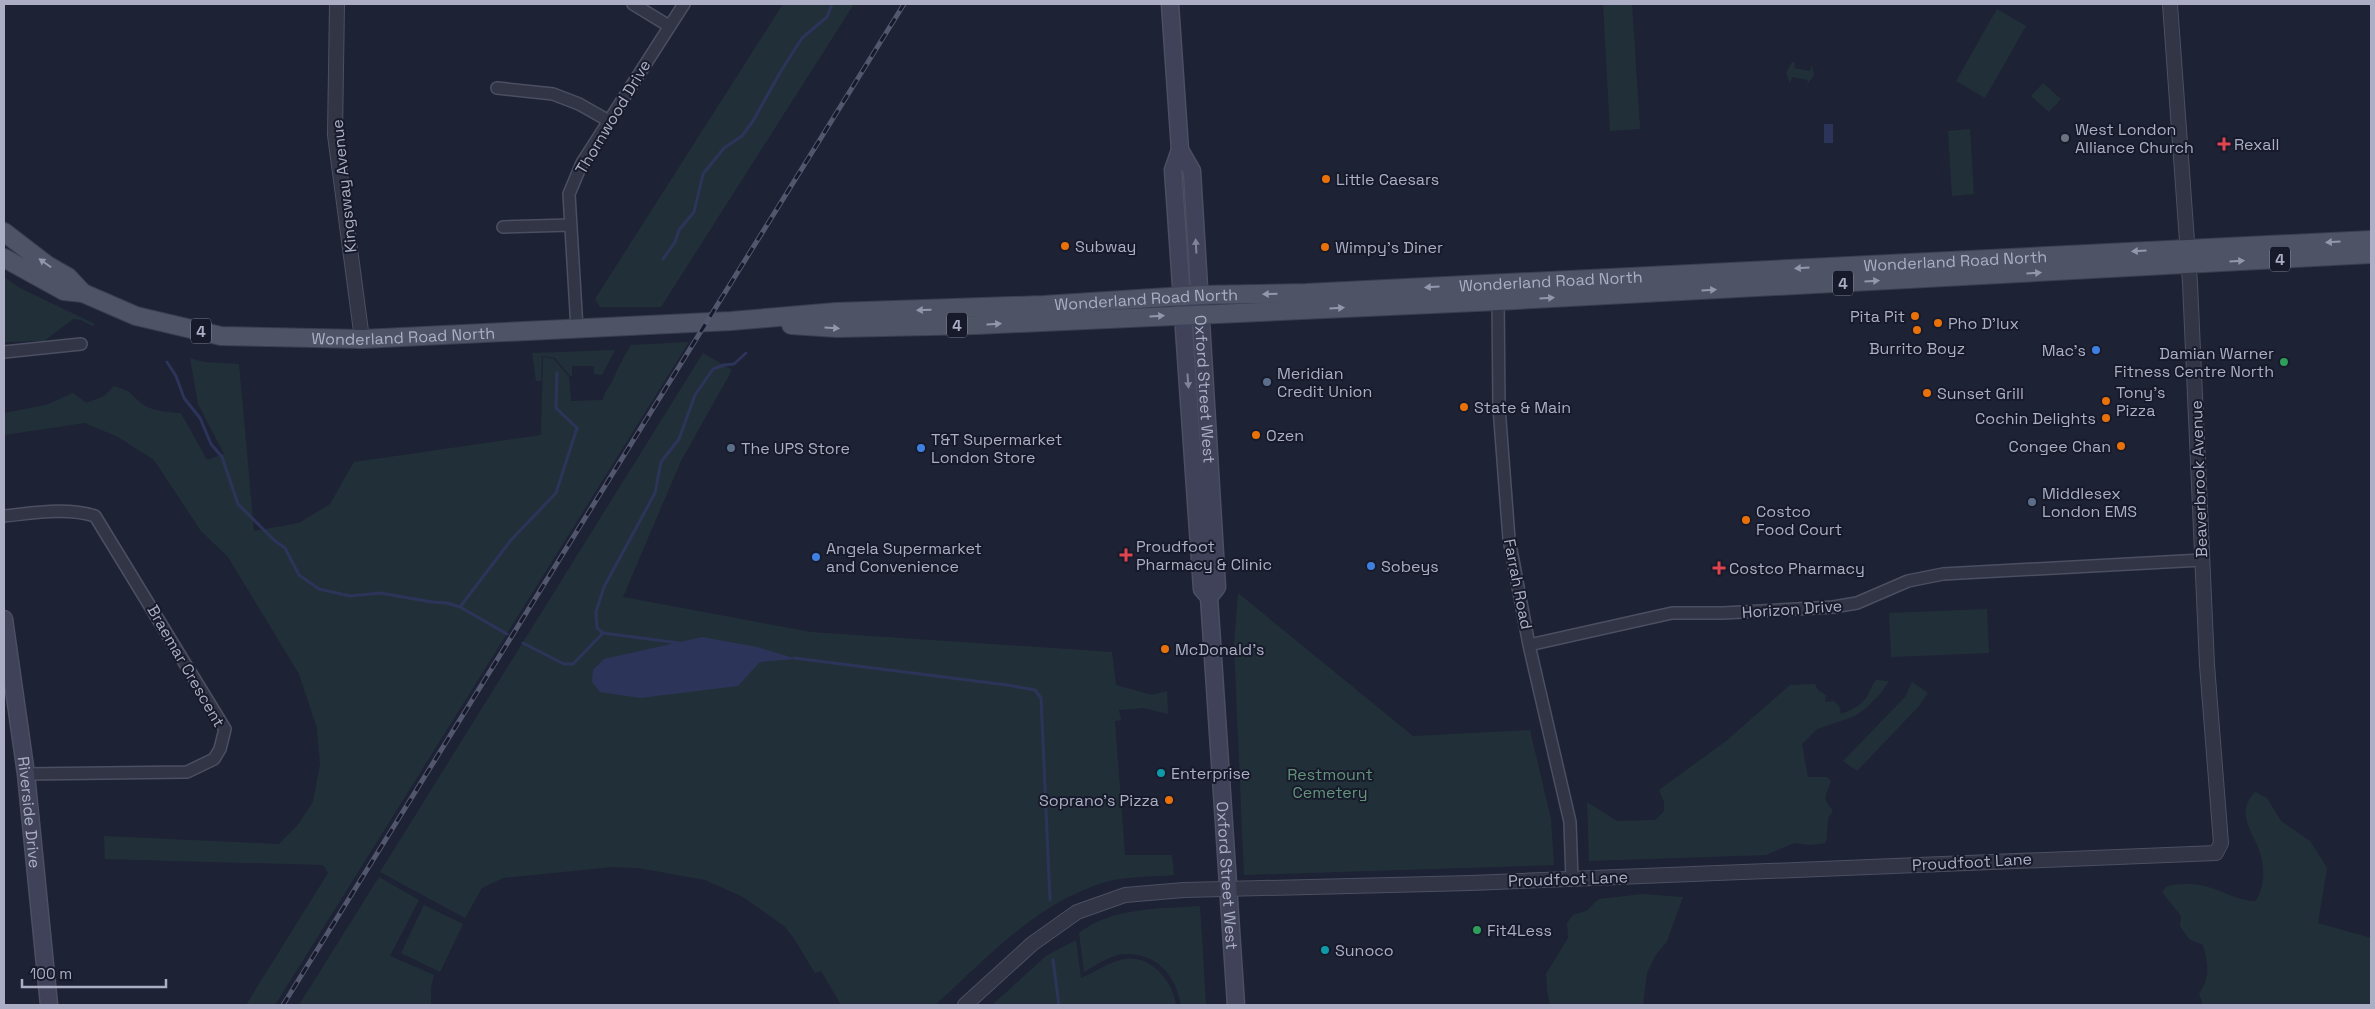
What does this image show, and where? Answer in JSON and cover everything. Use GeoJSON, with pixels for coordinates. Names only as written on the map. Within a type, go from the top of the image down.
{"type":"FeatureCollection","features":[{"type":"Feature","properties":{"kind":"main road","name":"Oxford Street West"},"geometry":{"type":"LineString","coordinates":[[1170,4],[1180,150],[1173,170],[1191,296],[1202,589],[1209,597],[1236,1005]]}},
{"type":"Feature","properties":{"kind":"main road","name":"Wonderland Road North"},"geometry":{"type":"LineString","coordinates":[[4,232],[47,265],[68,277],[83,293]]}},
{"type":"Feature","properties":{"kind":"main road","name":"Wonderland Road North"},"geometry":{"type":"LineString","coordinates":[[2188,257],[2371,240]]}},
{"type":"Feature","properties":{"kind":"main road","name":"Wonderland Road North"},"geometry":{"type":"LineString","coordinates":[[731,321],[837,328],[977,325],[1192,314],[1498,292],[2188,257],[2371,254]]}},
{"type":"Feature","properties":{"kind":"main road","name":"Wonderland Road North"},"geometry":{"type":"LineString","coordinates":[[4,258],[64,291],[83,293],[136,316],[221,336],[362,339],[731,321],[836,312],[996,307],[1191,296],[1306,293],[1498,292]]}},
{"type":"Feature","properties":{"kind":"main road","name":"Riverside Drive"},"geometry":{"type":"LineString","coordinates":[[4,619],[26,774],[50,1005]]}},
{"type":"Feature","properties":{"kind":"street","name":"Kingsway Avenue"},"geometry":{"type":"LineString","coordinates":[[337,4],[335,135],[362,339]]}},
{"type":"Feature","properties":{"kind":"street"},"geometry":{"type":"LineString","coordinates":[[633,4],[669,26]]}},
{"type":"Feature","properties":{"kind":"street","name":"Thornwood Drive"},"geometry":{"type":"LineString","coordinates":[[577,329],[569,194],[582,163],[684,4]]}},
{"type":"Feature","properties":{"kind":"street","name":"Beaverbrook Avenue"},"geometry":{"type":"LineString","coordinates":[[2170,4],[2188,257],[2207,665],[2221,843],[2216,853],[2207,854]]}},
{"type":"Feature","properties":{"kind":"street"},"geometry":{"type":"LineString","coordinates":[[498,88],[553,94],[579,104],[609,121]]}},
{"type":"Feature","properties":{"kind":"street"},"geometry":{"type":"LineString","coordinates":[[503,227],[571,225]]}},
{"type":"Feature","properties":{"kind":"street","name":"Farrah Road"},"geometry":{"type":"LineString","coordinates":[[1498,292],[1499,407],[1509,539],[1529,645],[1570,822],[1572,879]]}},
{"type":"Feature","properties":{"kind":"street"},"geometry":{"type":"LineString","coordinates":[[4,352],[81,344]]}},
{"type":"Feature","properties":{"kind":"street","name":"Braemar Crescent"},"geometry":{"type":"LineString","coordinates":[[4,516],[63,511],[83,512],[95,516],[225,729],[220,749],[214,759],[187,772],[26,774]]}},
{"type":"Feature","properties":{"kind":"street","name":"Horizon Drive"},"geometry":{"type":"LineString","coordinates":[[1529,645],[1672,613],[1732,613],[1857,604],[1908,582],[1943,574],[2202,560]]}},
{"type":"Feature","properties":{"kind":"street","name":"Proudfoot Lane"},"geometry":{"type":"LineString","coordinates":[[965,1005],[1032,944],[1077,912],[1125,895],[1184,890],[1572,879],[2079,857],[2207,854]]}},
{"type":"Feature","properties":{"kind":"green space"},"geometry":{"type":"Polygon","coordinates":[[[783,4],[854,4],[661,307],[600,307],[595,299],[783,4]]]}},
{"type":"Feature","properties":{"kind":"green space"},"geometry":{"type":"Polygon","coordinates":[[[1603,4],[1632,4],[1640,129],[1610,131],[1603,4]]]}},
{"type":"Feature","properties":{"kind":"green space"},"geometry":{"type":"Polygon","coordinates":[[[1997,9],[2026,26],[1985,98],[1956,81],[1997,9]]]}},
{"type":"Feature","properties":{"kind":"green space"},"geometry":{"type":"Polygon","coordinates":[[[1792,62],[1795,62],[1794,68],[1810,71],[1812,65],[1814,75],[1807,85],[1808,80],[1792,77],[1790,83],[1786,73],[1792,62]]]}},
{"type":"Feature","properties":{"kind":"green space"},"geometry":{"type":"Polygon","coordinates":[[[2043,83],[2061,99],[2049,112],[2031,96],[2043,83]]]}},
{"type":"Feature","properties":{"kind":"green space"},"geometry":{"type":"Polygon","coordinates":[[[1970,129],[1974,194],[1952,196],[1948,131],[1970,129]]]}},
{"type":"Feature","properties":{"kind":"green space"},"geometry":{"type":"Polygon","coordinates":[[[4,277],[20,288],[95,324],[92,326],[81,320],[73,319],[44,341],[4,342],[4,277]]]}},
{"type":"Feature","properties":{"kind":"green space"},"geometry":{"type":"Polygon","coordinates":[[[689,342],[275,1005],[246,1005],[328,873],[323,865],[105,859],[104,836],[279,844],[297,826],[313,802],[320,764],[317,728],[299,674],[228,557],[201,531],[154,460],[118,437],[85,423],[4,435],[4,413],[46,405],[73,393],[86,403],[104,396],[114,386],[132,394],[145,406],[161,411],[181,413],[207,460],[224,454],[198,404],[190,358],[204,362],[239,364],[254,531],[299,523],[330,504],[354,462],[541,435],[543,357],[554,359],[569,377],[571,401],[603,400],[631,345],[689,342]]]}},
{"type":"Feature","properties":{"kind":"green space"},"geometry":{"type":"Polygon","coordinates":[[[615,350],[602,375],[594,374],[594,366],[572,366],[572,376],[570,376],[555,358],[542,356],[541,381],[536,381],[532,353],[615,350]]]}},
{"type":"Feature","properties":{"kind":"green space"},"geometry":{"type":"Polygon","coordinates":[[[703,353],[732,370],[681,461],[623,597],[811,632],[1112,652],[1116,685],[1152,695],[1167,691],[1168,714],[1143,708],[1119,710],[1121,720],[1115,721],[1125,855],[1172,855],[1174,875],[1128,878],[1102,883],[1054,905],[1012,935],[935,1005],[841,1005],[821,971],[815,973],[784,926],[743,897],[705,880],[638,868],[612,867],[503,878],[482,888],[465,918],[380,872],[703,353]]]}},
{"type":"Feature","properties":{"kind":"green space","name":"Restmount Cemetery"},"geometry":{"type":"Polygon","coordinates":[[[1238,593],[1413,736],[1530,730],[1551,819],[1554,865],[1244,875],[1234,645],[1238,593]]]}},
{"type":"Feature","properties":{"kind":"green space"},"geometry":{"type":"Polygon","coordinates":[[[1987,609],[1989,653],[1891,657],[1889,613],[1987,609]]]}},
{"type":"Feature","properties":{"kind":"green space"},"geometry":{"type":"Polygon","coordinates":[[[1876,680],[1889,681],[1881,693],[1866,708],[1855,716],[1817,729],[1802,744],[1808,777],[1827,777],[1831,781],[1826,793],[1826,799],[1833,810],[1828,819],[1826,843],[1810,845],[1794,843],[1766,855],[1589,861],[1587,802],[1617,821],[1655,820],[1664,811],[1664,802],[1659,790],[1726,741],[1790,685],[1815,684],[1818,690],[1826,695],[1825,702],[1834,701],[1839,706],[1841,714],[1855,708],[1864,701],[1876,680]]]}},
{"type":"Feature","properties":{"kind":"green space"},"geometry":{"type":"Polygon","coordinates":[[[1912,682],[1928,693],[1918,707],[1857,771],[1843,761],[1905,697],[1912,682]]]}},
{"type":"Feature","properties":{"kind":"green space"},"geometry":{"type":"Polygon","coordinates":[[[2255,792],[2267,798],[2281,821],[2310,841],[2327,868],[2318,923],[2371,938],[2371,1005],[2203,1005],[2199,994],[2207,976],[2207,970],[2203,945],[2189,939],[2180,926],[2181,916],[2162,892],[2167,886],[2197,885],[2208,887],[2240,899],[2256,901],[2262,884],[2263,868],[2261,856],[2246,817],[2249,800],[2255,792]]]}},
{"type":"Feature","properties":{"kind":"green space"},"geometry":{"type":"Polygon","coordinates":[[[379,877],[419,900],[390,956],[434,975],[431,987],[431,1005],[299,1005],[379,877]]]}},
{"type":"Feature","properties":{"kind":"green space"},"geometry":{"type":"Polygon","coordinates":[[[1642,894],[1683,897],[1667,941],[1655,956],[1647,973],[1643,1005],[1550,1005],[1546,974],[1568,938],[1567,923],[1573,915],[1586,911],[1599,899],[1642,894]]]}},
{"type":"Feature","properties":{"kind":"green space"},"geometry":{"type":"Polygon","coordinates":[[[424,905],[463,924],[440,972],[401,953],[424,905]]]}},
{"type":"Feature","properties":{"kind":"green space"},"geometry":{"type":"Polygon","coordinates":[[[1200,906],[1206,1005],[1181,1005],[1169,975],[1155,961],[1135,954],[1113,956],[1084,972],[1079,933],[1092,924],[1106,918],[1136,911],[1200,906]]]}},
{"type":"Feature","properties":{"kind":"green space"},"geometry":{"type":"Polygon","coordinates":[[[1076,940],[1081,978],[1118,960],[1134,959],[1143,961],[1152,965],[1165,979],[1174,996],[1176,1005],[992,1005],[1046,956],[1076,940]]]}},
{"type":"Feature","properties":{"kind":"water"},"geometry":{"type":"Polygon","coordinates":[[[1824,124],[1833,124],[1833,143],[1824,143],[1824,124]]]}},
{"type":"Feature","properties":{"kind":"water"},"geometry":{"type":"Polygon","coordinates":[[[702,637],[757,647],[797,659],[760,662],[738,686],[640,698],[600,692],[592,682],[593,670],[604,659],[702,637]]]}},
{"type":"Feature","properties":{"kind":"waterway"},"geometry":{"type":"LineString","coordinates":[[663,259],[675,242],[679,230],[694,212],[703,174],[724,148],[742,136],[753,121],[802,38],[827,17],[832,4]]}},
{"type":"Feature","properties":{"kind":"waterway"},"geometry":{"type":"LineString","coordinates":[[679,643],[603,633],[597,628],[596,612],[604,587],[655,493],[661,462],[679,439],[695,395],[713,369],[734,364],[746,353]]}},
{"type":"Feature","properties":{"kind":"waterway"},"geometry":{"type":"LineString","coordinates":[[167,362],[176,376],[184,398],[200,418],[211,444],[222,457],[238,504],[275,541],[285,548],[299,575],[319,589],[350,596],[380,593],[447,603],[460,607],[507,634]]}},
{"type":"Feature","properties":{"kind":"waterway"},"geometry":{"type":"LineString","coordinates":[[460,607],[511,540],[556,493],[577,428],[556,408],[557,373]]}},
{"type":"Feature","properties":{"kind":"waterway"},"geometry":{"type":"LineString","coordinates":[[523,643],[564,664],[573,664],[603,633]]}},
{"type":"Feature","properties":{"kind":"waterway"},"geometry":{"type":"LineString","coordinates":[[794,658],[1035,690],[1041,698],[1050,900]]}},
{"type":"Feature","properties":{"kind":"waterway"},"geometry":{"type":"LineString","coordinates":[[1053,960],[1059,1005]]}},
{"type":"Feature","properties":{"kind":"railway"},"geometry":{"type":"LineString","coordinates":[[283,1005],[904,4]]}},
{"type":"Feature","properties":{"kind":"place","name":"West London Alliance Church"},"geometry":{"type":"Point","coordinates":[2065,138]}},
{"type":"Feature","properties":{"kind":"place","name":"Rexall"},"geometry":{"type":"Point","coordinates":[2224,144]}},
{"type":"Feature","properties":{"kind":"place","name":"Little Caesars"},"geometry":{"type":"Point","coordinates":[1326,179]}},
{"type":"Feature","properties":{"kind":"place","name":"Subway"},"geometry":{"type":"Point","coordinates":[1065,246]}},
{"type":"Feature","properties":{"kind":"place","name":"Wimpy's Diner"},"geometry":{"type":"Point","coordinates":[1325,247]}},
{"type":"Feature","properties":{"kind":"place","name":"Pita Pit"},"geometry":{"type":"Point","coordinates":[1915,316]}},
{"type":"Feature","properties":{"kind":"place","name":"Pho D'lux"},"geometry":{"type":"Point","coordinates":[1938,323]}},
{"type":"Feature","properties":{"kind":"place","name":"Burrito Boyz"},"geometry":{"type":"Point","coordinates":[1917,330]}},
{"type":"Feature","properties":{"kind":"place","name":"Mac's"},"geometry":{"type":"Point","coordinates":[2096,350]}},
{"type":"Feature","properties":{"kind":"place","name":"Damian Warner Fitness Centre North"},"geometry":{"type":"Point","coordinates":[2284,362]}},
{"type":"Feature","properties":{"kind":"place","name":"Meridian Credit Union"},"geometry":{"type":"Point","coordinates":[1267,382]}},
{"type":"Feature","properties":{"kind":"place","name":"Sunset Grill"},"geometry":{"type":"Point","coordinates":[1927,393]}},
{"type":"Feature","properties":{"kind":"place","name":"Tony's Pizza"},"geometry":{"type":"Point","coordinates":[2106,401]}},
{"type":"Feature","properties":{"kind":"place","name":"State & Main"},"geometry":{"type":"Point","coordinates":[1464,407]}},
{"type":"Feature","properties":{"kind":"place","name":"Cochin Delights"},"geometry":{"type":"Point","coordinates":[2106,418]}},
{"type":"Feature","properties":{"kind":"place","name":"Ozen"},"geometry":{"type":"Point","coordinates":[1256,435]}},
{"type":"Feature","properties":{"kind":"place","name":"Congee Chan"},"geometry":{"type":"Point","coordinates":[2121,446]}},
{"type":"Feature","properties":{"kind":"place","name":"The UPS Store"},"geometry":{"type":"Point","coordinates":[731,448]}},
{"type":"Feature","properties":{"kind":"place","name":"T&T Supermarket London Store"},"geometry":{"type":"Point","coordinates":[921,448]}},
{"type":"Feature","properties":{"kind":"place","name":"Middlesex London EMS"},"geometry":{"type":"Point","coordinates":[2032,502]}},
{"type":"Feature","properties":{"kind":"place","name":"Costco Food Court"},"geometry":{"type":"Point","coordinates":[1746,520]}},
{"type":"Feature","properties":{"kind":"place","name":"Proudfoot Pharmacy & Clinic"},"geometry":{"type":"Point","coordinates":[1126,555]}},
{"type":"Feature","properties":{"kind":"place","name":"Angela Supermarket and Convenience"},"geometry":{"type":"Point","coordinates":[816,557]}},
{"type":"Feature","properties":{"kind":"place","name":"Sobeys"},"geometry":{"type":"Point","coordinates":[1371,566]}},
{"type":"Feature","properties":{"kind":"place","name":"Costco Pharmacy"},"geometry":{"type":"Point","coordinates":[1719,568]}},
{"type":"Feature","properties":{"kind":"place","name":"McDonald's"},"geometry":{"type":"Point","coordinates":[1165,649]}},
{"type":"Feature","properties":{"kind":"place","name":"Enterprise"},"geometry":{"type":"Point","coordinates":[1161,773]}},
{"type":"Feature","properties":{"kind":"place","name":"Soprano's Pizza"},"geometry":{"type":"Point","coordinates":[1169,800]}},
{"type":"Feature","properties":{"kind":"place","name":"Fit4Less"},"geometry":{"type":"Point","coordinates":[1477,930]}},
{"type":"Feature","properties":{"kind":"place","name":"Sunoco"},"geometry":{"type":"Point","coordinates":[1325,950]}}]}
